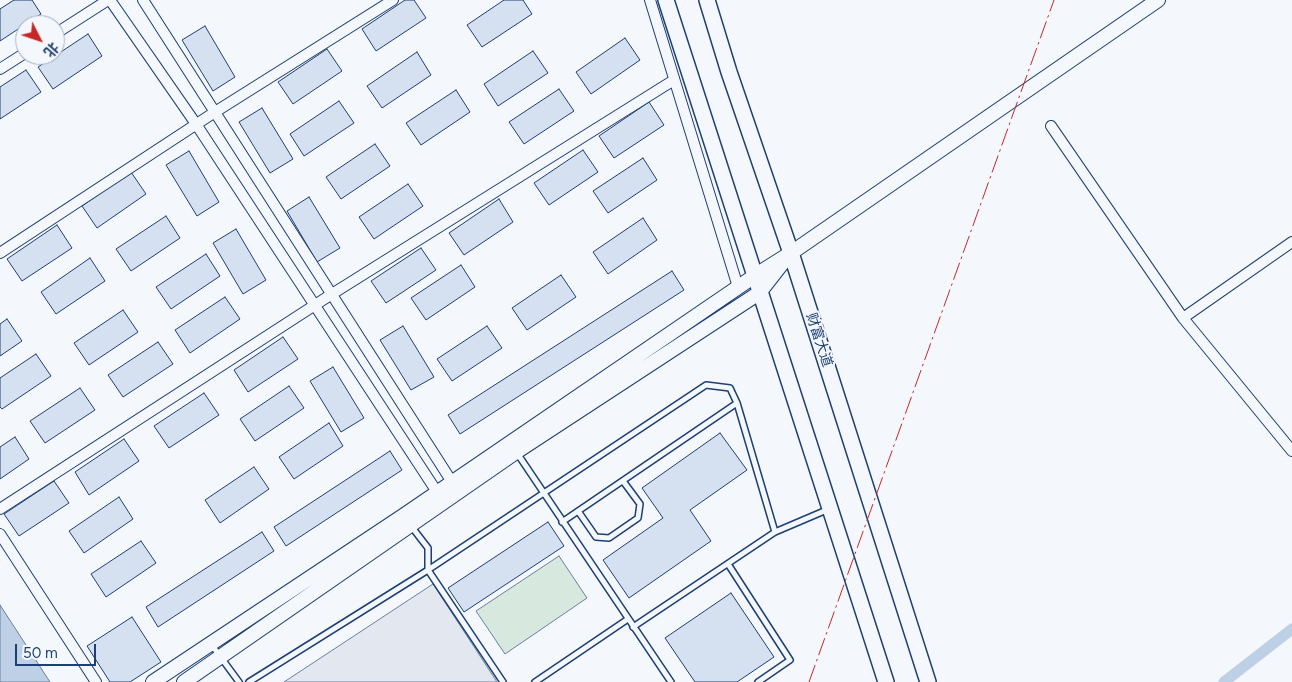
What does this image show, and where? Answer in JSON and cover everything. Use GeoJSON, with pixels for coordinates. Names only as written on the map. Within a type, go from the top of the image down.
{"type":"FeatureCollection","features":[{"type":"Feature","properties":{"kind":"main road"},"geometry":{"type":"LineString","coordinates":[[666,0],[886,682]]}},
{"type":"Feature","properties":{"kind":"main road","name":"财富大道"},"geometry":{"type":"LineString","coordinates":[[707,0],[729,72],[791,253],[928,682]]}},
{"type":"Feature","properties":{"kind":"main road"},"geometry":{"type":"LineString","coordinates":[[184,682],[221,657],[407,520],[738,287],[791,253],[1158,0]]}},
{"type":"Feature","properties":{"kind":"main road"},"geometry":{"type":"LineString","coordinates":[[153,682],[211,643],[407,520],[437,492],[452,482],[513,447],[760,293],[791,253]]}},
{"type":"Feature","properties":{"kind":"street"},"geometry":{"type":"LineString","coordinates":[[65,28],[109,0],[196,124],[437,492]]}},
{"type":"Feature","properties":{"kind":"street"},"geometry":{"type":"LineString","coordinates":[[143,0],[452,482]]}},
{"type":"Feature","properties":{"kind":"street"},"geometry":{"type":"LineString","coordinates":[[0,253],[196,124],[393,0]]}},
{"type":"Feature","properties":{"kind":"street"},"geometry":{"type":"LineString","coordinates":[[650,0],[738,287]]}},
{"type":"Feature","properties":{"kind":"street"},"geometry":{"type":"LineString","coordinates":[[0,69],[15,59]]}},
{"type":"Feature","properties":{"kind":"street"},"geometry":{"type":"LineString","coordinates":[[0,509],[332,294],[674,80]]}},
{"type":"Feature","properties":{"kind":"street"},"geometry":{"type":"LineString","coordinates":[[1051,126],[1183,318],[1292,451]]}},
{"type":"Feature","properties":{"kind":"street"},"geometry":{"type":"LineString","coordinates":[[1183,318],[1292,242]]}},
{"type":"Feature","properties":{"kind":"street"},"geometry":{"type":"LineString","coordinates":[[0,534],[96,682]]}},
{"type":"Feature","properties":{"kind":"lane"},"geometry":{"type":"LineString","coordinates":[[249,682],[428,570],[706,385],[730,388],[737,403],[775,532]]}},
{"type":"Feature","properties":{"kind":"lane"},"geometry":{"type":"LineString","coordinates":[[562,522],[737,403]]}},
{"type":"Feature","properties":{"kind":"lane"},"geometry":{"type":"LineString","coordinates":[[513,447],[671,682]]}},
{"type":"Feature","properties":{"kind":"lane"},"geometry":{"type":"LineString","coordinates":[[578,511],[596,537],[609,538],[638,518],[640,504],[623,481]]}},
{"type":"Feature","properties":{"kind":"lane"},"geometry":{"type":"LineString","coordinates":[[633,626],[775,532],[830,509]]}},
{"type":"Feature","properties":{"kind":"lane"},"geometry":{"type":"LineString","coordinates":[[407,520],[428,548],[428,570],[503,682]]}},
{"type":"Feature","properties":{"kind":"lane"},"geometry":{"type":"LineString","coordinates":[[728,564],[790,660],[758,682]]}},
{"type":"Feature","properties":{"kind":"lane"},"geometry":{"type":"LineString","coordinates":[[536,682],[628,618]]}},
{"type":"Feature","properties":{"kind":"lane"},"geometry":{"type":"LineString","coordinates":[[211,643],[239,682]]}},
{"type":"Feature","properties":{"kind":"shaded area"},"geometry":{"type":"Polygon","coordinates":[[[559,556],[587,598],[505,654],[476,611],[559,556]]]}},
{"type":"Feature","properties":{"kind":"shaded area"},"geometry":{"type":"Polygon","coordinates":[[[433,584],[497,682],[284,682],[433,584]]]}},
{"type":"Feature","properties":{"kind":"water"},"geometry":{"type":"Polygon","coordinates":[[[0,605],[50,682],[0,682],[0,605]]]}},
{"type":"Feature","properties":{"kind":"building"},"geometry":{"type":"Polygon","coordinates":[[[14,0],[32,0],[41,14],[15,15],[15,31],[0,41],[0,9],[14,0]]]}},
{"type":"Feature","properties":{"kind":"building"},"geometry":{"type":"Polygon","coordinates":[[[405,0],[414,0],[426,18],[376,51],[362,29],[405,0]]]}},
{"type":"Feature","properties":{"kind":"building"},"geometry":{"type":"Polygon","coordinates":[[[504,0],[523,0],[532,14],[482,47],[467,25],[504,0]]]}},
{"type":"Feature","properties":{"kind":"building"},"geometry":{"type":"Polygon","coordinates":[[[205,26],[235,77],[213,91],[182,40],[205,26]]]}},
{"type":"Feature","properties":{"kind":"building"},"geometry":{"type":"Polygon","coordinates":[[[88,34],[102,56],[53,89],[38,67],[41,65],[65,65],[65,49],[88,34]]]}},
{"type":"Feature","properties":{"kind":"building"},"geometry":{"type":"Polygon","coordinates":[[[625,38],[640,60],[591,94],[576,72],[625,38]]]}},
{"type":"Feature","properties":{"kind":"building"},"geometry":{"type":"Polygon","coordinates":[[[327,49],[342,71],[293,104],[278,82],[327,49]]]}},
{"type":"Feature","properties":{"kind":"building"},"geometry":{"type":"Polygon","coordinates":[[[533,51],[548,73],[498,106],[484,84],[533,51]]]}},
{"type":"Feature","properties":{"kind":"building"},"geometry":{"type":"Polygon","coordinates":[[[417,52],[431,75],[382,108],[367,86],[417,52]]]}},
{"type":"Feature","properties":{"kind":"building"},"geometry":{"type":"Polygon","coordinates":[[[26,70],[41,92],[0,119],[0,87],[26,70]]]}},
{"type":"Feature","properties":{"kind":"building"},"geometry":{"type":"Polygon","coordinates":[[[559,89],[574,111],[524,144],[509,122],[559,89]]]}},
{"type":"Feature","properties":{"kind":"building"},"geometry":{"type":"Polygon","coordinates":[[[456,90],[470,112],[421,145],[406,123],[456,90]]]}},
{"type":"Feature","properties":{"kind":"building"},"geometry":{"type":"Polygon","coordinates":[[[339,101],[354,123],[304,156],[290,134],[339,101]]]}},
{"type":"Feature","properties":{"kind":"building"},"geometry":{"type":"Polygon","coordinates":[[[649,102],[664,125],[614,158],[599,136],[649,102]]]}},
{"type":"Feature","properties":{"kind":"building"},"geometry":{"type":"Polygon","coordinates":[[[262,108],[293,159],[270,173],[239,122],[262,108]]]}},
{"type":"Feature","properties":{"kind":"building"},"geometry":{"type":"Polygon","coordinates":[[[375,144],[390,166],[341,199],[326,177],[375,144]]]}},
{"type":"Feature","properties":{"kind":"building"},"geometry":{"type":"Polygon","coordinates":[[[583,150],[598,172],[549,205],[534,183],[583,150]]]}},
{"type":"Feature","properties":{"kind":"building"},"geometry":{"type":"Polygon","coordinates":[[[189,151],[219,202],[197,216],[166,165],[189,151]]]}},
{"type":"Feature","properties":{"kind":"building"},"geometry":{"type":"Polygon","coordinates":[[[643,158],[657,180],[608,213],[593,191],[643,158]]]}},
{"type":"Feature","properties":{"kind":"building"},"geometry":{"type":"Polygon","coordinates":[[[131,172],[146,194],[97,228],[82,206],[131,172]]]}},
{"type":"Feature","properties":{"kind":"building"},"geometry":{"type":"Polygon","coordinates":[[[408,184],[423,206],[374,239],[359,217],[408,184]]]}},
{"type":"Feature","properties":{"kind":"building"},"geometry":{"type":"Polygon","coordinates":[[[309,197],[340,248],[317,262],[287,211],[309,197]]]}},
{"type":"Feature","properties":{"kind":"building"},"geometry":{"type":"Polygon","coordinates":[[[499,199],[513,222],[464,255],[449,233],[499,199]]]}},
{"type":"Feature","properties":{"kind":"building"},"geometry":{"type":"Polygon","coordinates":[[[166,216],[180,238],[131,271],[116,249],[166,216]]]}},
{"type":"Feature","properties":{"kind":"building"},"geometry":{"type":"Polygon","coordinates":[[[643,218],[657,240],[608,274],[593,252],[643,218]]]}},
{"type":"Feature","properties":{"kind":"building"},"geometry":{"type":"Polygon","coordinates":[[[57,225],[72,248],[22,281],[7,259],[57,225]]]}},
{"type":"Feature","properties":{"kind":"building"},"geometry":{"type":"Polygon","coordinates":[[[236,229],[266,280],[243,294],[213,243],[236,229]]]}},
{"type":"Feature","properties":{"kind":"building"},"geometry":{"type":"Polygon","coordinates":[[[421,248],[436,270],[386,303],[371,281],[421,248]]]}},
{"type":"Feature","properties":{"kind":"building"},"geometry":{"type":"Polygon","coordinates":[[[206,254],[220,276],[171,309],[156,287],[206,254]]]}},
{"type":"Feature","properties":{"kind":"building"},"geometry":{"type":"Polygon","coordinates":[[[90,258],[105,281],[56,314],[41,292],[90,258]]]}},
{"type":"Feature","properties":{"kind":"building"},"geometry":{"type":"Polygon","coordinates":[[[461,265],[475,287],[426,320],[411,298],[461,265]]]}},
{"type":"Feature","properties":{"kind":"building"},"geometry":{"type":"Polygon","coordinates":[[[672,271],[684,290],[460,434],[448,415],[672,271]]]}},
{"type":"Feature","properties":{"kind":"building"},"geometry":{"type":"Polygon","coordinates":[[[561,275],[576,297],[527,330],[512,308],[561,275]]]}},
{"type":"Feature","properties":{"kind":"building"},"geometry":{"type":"Polygon","coordinates":[[[225,297],[240,319],[190,353],[175,330],[225,297]]]}},
{"type":"Feature","properties":{"kind":"building"},"geometry":{"type":"Polygon","coordinates":[[[123,310],[138,332],[89,365],[74,343],[123,310]]]}},
{"type":"Feature","properties":{"kind":"building"},"geometry":{"type":"Polygon","coordinates":[[[7,319],[22,341],[0,356],[0,324],[7,319]]]}},
{"type":"Feature","properties":{"kind":"building"},"geometry":{"type":"Polygon","coordinates":[[[403,326],[434,377],[411,390],[380,340],[403,326]]]}},
{"type":"Feature","properties":{"kind":"building"},"geometry":{"type":"Polygon","coordinates":[[[487,326],[502,348],[452,381],[437,359],[487,326]]]}},
{"type":"Feature","properties":{"kind":"building"},"geometry":{"type":"Polygon","coordinates":[[[283,337],[298,359],[248,392],[234,370],[283,337]]]}},
{"type":"Feature","properties":{"kind":"building"},"geometry":{"type":"Polygon","coordinates":[[[158,342],[173,364],[123,397],[108,375],[158,342]]]}},
{"type":"Feature","properties":{"kind":"building"},"geometry":{"type":"Polygon","coordinates":[[[36,354],[51,376],[2,409],[0,407],[0,378],[36,354]]]}},
{"type":"Feature","properties":{"kind":"building"},"geometry":{"type":"Polygon","coordinates":[[[333,367],[364,418],[341,432],[310,381],[333,367]]]}},
{"type":"Feature","properties":{"kind":"building"},"geometry":{"type":"Polygon","coordinates":[[[289,386],[304,408],[255,441],[240,419],[289,386]]]}},
{"type":"Feature","properties":{"kind":"building"},"geometry":{"type":"Polygon","coordinates":[[[80,388],[95,410],[45,443],[30,421],[80,388]]]}},
{"type":"Feature","properties":{"kind":"building"},"geometry":{"type":"Polygon","coordinates":[[[204,393],[219,415],[169,448],[154,426],[204,393]]]}},
{"type":"Feature","properties":{"kind":"building"},"geometry":{"type":"Polygon","coordinates":[[[329,423],[343,446],[294,479],[279,457],[329,423]]]}},
{"type":"Feature","properties":{"kind":"building"},"geometry":{"type":"Polygon","coordinates":[[[720,433],[747,470],[690,510],[711,541],[629,598],[603,560],[663,518],[642,488],[720,433]]]}},
{"type":"Feature","properties":{"kind":"building"},"geometry":{"type":"Polygon","coordinates":[[[15,437],[29,459],[0,479],[0,447],[15,437]]]}},
{"type":"Feature","properties":{"kind":"building"},"geometry":{"type":"Polygon","coordinates":[[[124,439],[139,461],[89,495],[75,472],[124,439]]]}},
{"type":"Feature","properties":{"kind":"building"},"geometry":{"type":"Polygon","coordinates":[[[390,451],[402,470],[286,546],[274,527],[390,451]]]}},
{"type":"Feature","properties":{"kind":"building"},"geometry":{"type":"Polygon","coordinates":[[[254,467],[269,489],[220,523],[205,500],[254,467]]]}},
{"type":"Feature","properties":{"kind":"building"},"geometry":{"type":"Polygon","coordinates":[[[54,481],[69,503],[19,536],[4,514],[54,481]]]}},
{"type":"Feature","properties":{"kind":"building"},"geometry":{"type":"Polygon","coordinates":[[[119,497],[133,519],[84,553],[69,531],[119,497]]]}},
{"type":"Feature","properties":{"kind":"building"},"geometry":{"type":"Polygon","coordinates":[[[548,522],[564,546],[464,612],[448,588],[548,522]]]}},
{"type":"Feature","properties":{"kind":"building"},"geometry":{"type":"Polygon","coordinates":[[[262,532],[274,551],[158,627],[146,607],[262,532]]]}},
{"type":"Feature","properties":{"kind":"building"},"geometry":{"type":"Polygon","coordinates":[[[141,541],[156,563],[106,597],[91,574],[141,541]]]}},
{"type":"Feature","properties":{"kind":"building"},"geometry":{"type":"Polygon","coordinates":[[[731,593],[774,657],[737,682],[695,682],[665,638],[731,593]]]}},
{"type":"Feature","properties":{"kind":"building"},"geometry":{"type":"Polygon","coordinates":[[[132,617],[161,662],[130,682],[110,682],[87,646],[132,617]]]}},
{"type":"Feature","properties":{"kind":"waterway"},"geometry":{"type":"LineString","coordinates":[[1224,682],[1292,629]]}},
{"type":"Feature","properties":{"kind":"power"},"geometry":{"type":"LineString","coordinates":[[809,682],[1054,0]]}}]}
